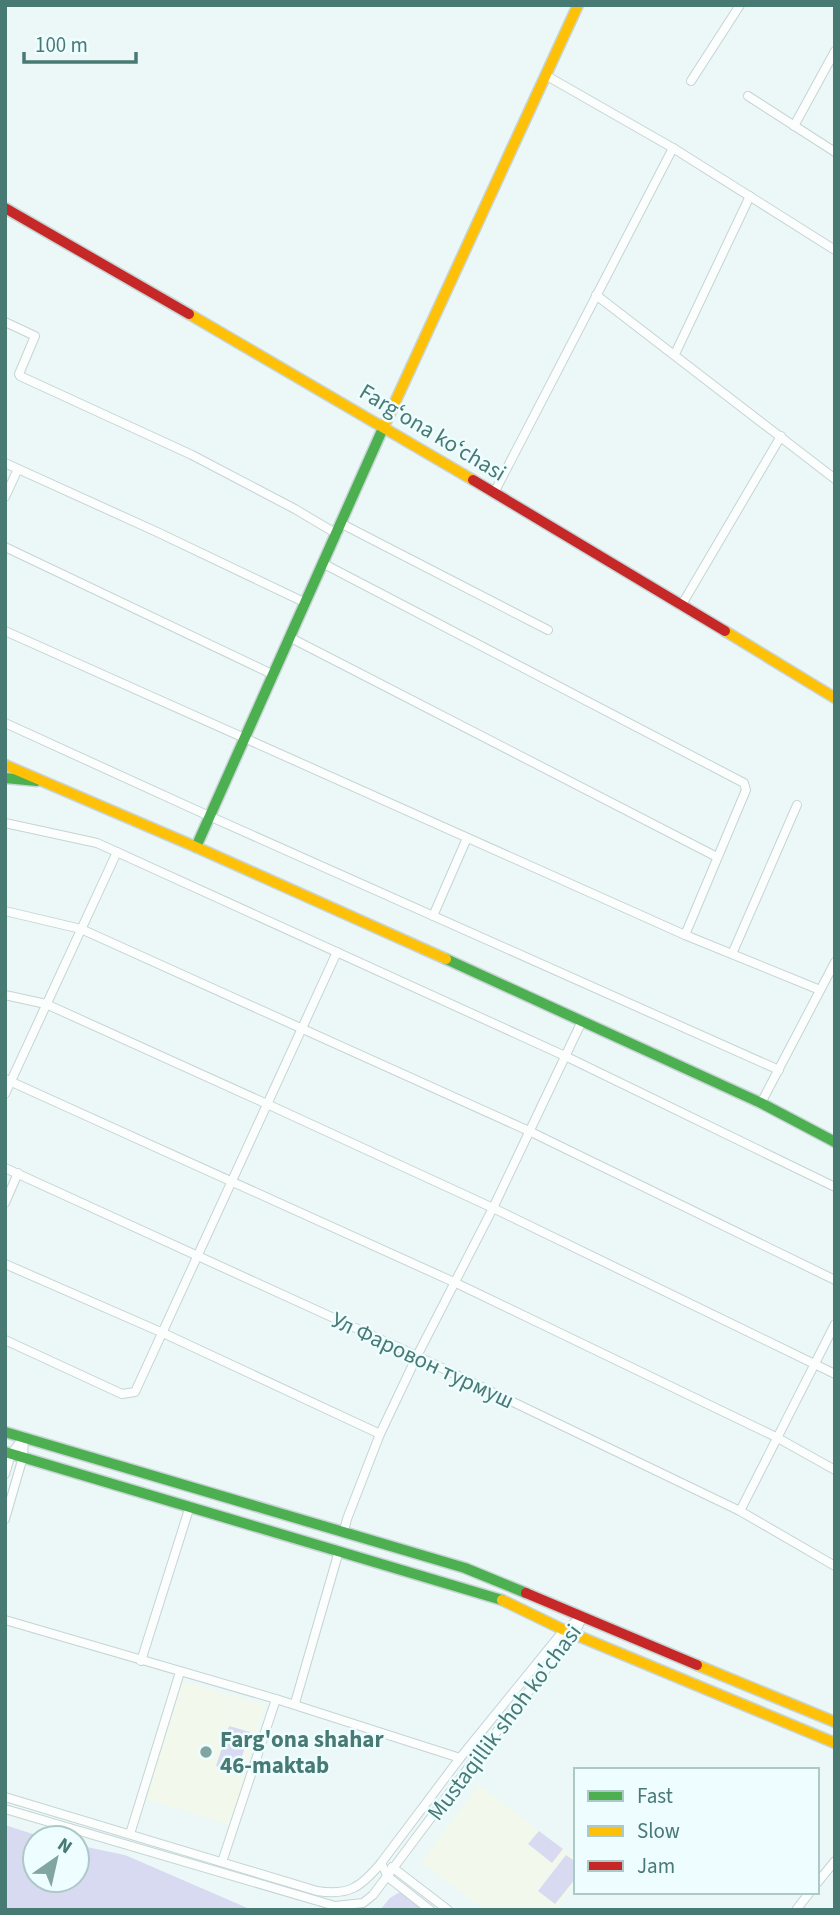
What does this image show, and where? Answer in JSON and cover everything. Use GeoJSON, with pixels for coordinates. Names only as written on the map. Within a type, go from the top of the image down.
{"type":"FeatureCollection","features":[{"type":"Feature","properties":{"kind":"street"},"geometry":{"type":"LineString","coordinates":[[196,847],[384,426],[579,5]]}},
{"type":"Feature","properties":{"kind":"street"},"geometry":{"type":"LineString","coordinates":[[691,80],[740,5]]}},
{"type":"Feature","properties":{"kind":"street"},"geometry":{"type":"LineString","coordinates":[[794,126],[835,51]]}},
{"type":"Feature","properties":{"kind":"street"},"geometry":{"type":"LineString","coordinates":[[547,76],[673,148],[835,250]]}},
{"type":"Feature","properties":{"kind":"street"},"geometry":{"type":"LineString","coordinates":[[748,96],[835,152]]}},
{"type":"Feature","properties":{"kind":"street"},"geometry":{"type":"LineString","coordinates":[[494,493],[673,148]]}},
{"type":"Feature","properties":{"kind":"street"},"geometry":{"type":"LineString","coordinates":[[675,354],[750,196]]}},
{"type":"Feature","properties":{"kind":"street","name":"Fargʻona koʻchasi"},"geometry":{"type":"LineString","coordinates":[[5,208],[384,426],[835,698]]}},
{"type":"Feature","properties":{"kind":"street"},"geometry":{"type":"LineString","coordinates":[[596,295],[835,479]]}},
{"type":"Feature","properties":{"kind":"street"},"geometry":{"type":"LineString","coordinates":[[5,322],[36,336],[20,376],[192,455],[295,509],[548,630]]}},
{"type":"Feature","properties":{"kind":"street"},"geometry":{"type":"LineString","coordinates":[[681,606],[781,436]]}},
{"type":"Feature","properties":{"kind":"street"},"geometry":{"type":"LineString","coordinates":[[5,463],[306,603]]}},
{"type":"Feature","properties":{"kind":"street"},"geometry":{"type":"LineString","coordinates":[[5,497],[18,469]]}},
{"type":"Feature","properties":{"kind":"street"},"geometry":{"type":"LineString","coordinates":[[5,547],[274,675]]}},
{"type":"Feature","properties":{"kind":"street"},"geometry":{"type":"LineString","coordinates":[[324,564],[744,783],[746,790],[685,934]]}},
{"type":"Feature","properties":{"kind":"street"},"geometry":{"type":"LineString","coordinates":[[5,631],[467,838],[820,990]]}},
{"type":"Feature","properties":{"kind":"street"},"geometry":{"type":"LineString","coordinates":[[291,638],[717,857]]}},
{"type":"Feature","properties":{"kind":"street"},"geometry":{"type":"LineString","coordinates":[[5,723],[779,1070]]}},
{"type":"Feature","properties":{"kind":"street"},"geometry":{"type":"LineString","coordinates":[[5,765],[196,847],[582,1021],[761,1103],[835,1142]]}},
{"type":"Feature","properties":{"kind":"street"},"geometry":{"type":"LineString","coordinates":[[5,778],[38,781]]}},
{"type":"Feature","properties":{"kind":"street"},"geometry":{"type":"LineString","coordinates":[[732,954],[797,805]]}},
{"type":"Feature","properties":{"kind":"street"},"geometry":{"type":"LineString","coordinates":[[5,824],[97,843],[565,1056],[835,1187]]}},
{"type":"Feature","properties":{"kind":"street"},"geometry":{"type":"LineString","coordinates":[[433,916],[467,838]]}},
{"type":"Feature","properties":{"kind":"street"},"geometry":{"type":"LineString","coordinates":[[5,1094],[8,1079],[117,852]]}},
{"type":"Feature","properties":{"kind":"street"},"geometry":{"type":"LineString","coordinates":[[5,911],[81,929],[529,1131],[835,1280]]}},
{"type":"Feature","properties":{"kind":"street"},"geometry":{"type":"LineString","coordinates":[[5,1340],[122,1394],[135,1392],[337,952]]}},
{"type":"Feature","properties":{"kind":"street"},"geometry":{"type":"LineString","coordinates":[[761,1103],[820,990],[832,975],[835,962]]}},
{"type":"Feature","properties":{"kind":"street"},"geometry":{"type":"LineString","coordinates":[[5,995],[46,1004],[267,1104],[493,1208],[835,1374]]}},
{"type":"Feature","properties":{"kind":"street"},"geometry":{"type":"LineString","coordinates":[[344,1531],[380,1434],[493,1208],[582,1021]]}},
{"type":"Feature","properties":{"kind":"street"},"geometry":{"type":"LineString","coordinates":[[8,1079],[456,1283],[776,1437],[835,1470]]}},
{"type":"Feature","properties":{"kind":"street","name":"Ул Фаровон турмуш"},"geometry":{"type":"LineString","coordinates":[[5,1168],[417,1356],[740,1511],[835,1566]]}},
{"type":"Feature","properties":{"kind":"street"},"geometry":{"type":"LineString","coordinates":[[5,1203],[18,1173]]}},
{"type":"Feature","properties":{"kind":"street"},"geometry":{"type":"LineString","coordinates":[[5,1264],[163,1333],[380,1434]]}},
{"type":"Feature","properties":{"kind":"street"},"geometry":{"type":"LineString","coordinates":[[740,1511],[835,1324]]}},
{"type":"Feature","properties":{"kind":"street"},"geometry":{"type":"LineString","coordinates":[[5,1432],[465,1568],[835,1722]]}},
{"type":"Feature","properties":{"kind":"street"},"geometry":{"type":"LineString","coordinates":[[5,1519],[23,1457],[24,1437]]}},
{"type":"Feature","properties":{"kind":"street"},"geometry":{"type":"LineString","coordinates":[[7,1463],[24,1437]]}},
{"type":"Feature","properties":{"kind":"street"},"geometry":{"type":"LineString","coordinates":[[7,1463],[23,1457],[458,1589],[497,1598],[835,1742]]}},
{"type":"Feature","properties":{"kind":"street"},"geometry":{"type":"LineString","coordinates":[[18,1472],[37,1462]]}},
{"type":"Feature","properties":{"kind":"street"},"geometry":{"type":"LineString","coordinates":[[141,1661],[190,1506]]}},
{"type":"Feature","properties":{"kind":"street"},"geometry":{"type":"LineString","coordinates":[[295,1703],[339,1551]]}},
{"type":"Feature","properties":{"kind":"street"},"geometry":{"type":"LineString","coordinates":[[534,1616],[547,1612],[549,1602]]}},
{"type":"Feature","properties":{"kind":"street","name":"Mustaqillik shoh ko'chasi"},"geometry":{"type":"LineString","coordinates":[[5,1797],[317,1891],[336,1894],[350,1891],[382,1863],[460,1758],[583,1616]]}},
{"type":"Feature","properties":{"kind":"street"},"geometry":{"type":"LineString","coordinates":[[5,1620],[295,1703],[460,1758]]}},
{"type":"Feature","properties":{"kind":"street","name":"Mustaqillik shoh ko'chasi"},"geometry":{"type":"LineString","coordinates":[[5,1809],[335,1906],[363,1903],[388,1877],[570,1631]]}},
{"type":"Feature","properties":{"kind":"street"},"geometry":{"type":"LineString","coordinates":[[130,1834],[180,1672]]}},
{"type":"Feature","properties":{"kind":"street"},"geometry":{"type":"LineString","coordinates":[[222,1862],[276,1699]]}},
{"type":"Feature","properties":{"kind":"street"},"geometry":{"type":"LineString","coordinates":[[819,1881],[835,1861]]}},
{"type":"Feature","properties":{"kind":"street"},"geometry":{"type":"LineString","coordinates":[[382,1863],[394,1868],[448,1910]]}},
{"type":"Feature","properties":{"kind":"street"},"geometry":{"type":"LineString","coordinates":[[382,1863],[388,1877],[430,1910]]}},
{"type":"Feature","properties":{"kind":"street"},"geometry":{"type":"LineString","coordinates":[[796,1910],[808,1894]]}},
{"type":"Feature","properties":{"kind":"shaded area","name":"Farg'ona shahar 46-maktab"},"geometry":{"type":"Polygon","coordinates":[[[183,1681],[265,1705],[230,1825],[146,1799],[183,1681]]]}},
{"type":"Feature","properties":{"kind":"shaded area"},"geometry":{"type":"Polygon","coordinates":[[[229,1726],[250,1732],[237,1772],[216,1766],[229,1726]]]}},
{"type":"Feature","properties":{"kind":"shaded area"},"geometry":{"type":"Polygon","coordinates":[[[479,1785],[574,1857],[574,1885],[555,1910],[484,1910],[421,1862],[479,1785]]]}},
{"type":"Feature","properties":{"kind":"shaded area"},"geometry":{"type":"Polygon","coordinates":[[[5,1825],[21,1830],[21,1894],[91,1894],[91,1848],[125,1855],[252,1910],[5,1910],[5,1825]]]}},
{"type":"Feature","properties":{"kind":"shaded area"},"geometry":{"type":"Polygon","coordinates":[[[539,1831],[563,1849],[552,1863],[528,1844],[539,1831]]]}},
{"type":"Feature","properties":{"kind":"shaded area"},"geometry":{"type":"Polygon","coordinates":[[[566,1855],[574,1861],[574,1880],[555,1904],[538,1891],[566,1855]]]}},
{"type":"Feature","properties":{"kind":"shaded area"},"geometry":{"type":"Polygon","coordinates":[[[400,1892],[423,1910],[380,1910],[390,1898],[400,1892]]]}},
{"type":"Feature","properties":{"kind":"traffic: fast"},"geometry":{"type":"LineString","coordinates":[[196,847],[384,426]]}},
{"type":"Feature","properties":{"kind":"traffic: fast"},"geometry":{"type":"LineString","coordinates":[[5,778],[37,781]]}},
{"type":"Feature","properties":{"kind":"traffic: fast"},"geometry":{"type":"LineString","coordinates":[[446,959],[761,1103],[835,1142]]}},
{"type":"Feature","properties":{"kind":"traffic: fast"},"geometry":{"type":"LineString","coordinates":[[5,1432],[465,1568],[526,1593]]}},
{"type":"Feature","properties":{"kind":"traffic: fast"},"geometry":{"type":"LineString","coordinates":[[5,1452],[502,1600]]}},
{"type":"Feature","properties":{"kind":"traffic: slow"},"geometry":{"type":"LineString","coordinates":[[384,426],[578,5]]}},
{"type":"Feature","properties":{"kind":"traffic: slow"},"geometry":{"type":"LineString","coordinates":[[189,314],[473,480]]}},
{"type":"Feature","properties":{"kind":"traffic: slow"},"geometry":{"type":"LineString","coordinates":[[725,631],[835,698]]}},
{"type":"Feature","properties":{"kind":"traffic: slow"},"geometry":{"type":"LineString","coordinates":[[5,765],[446,959]]}},
{"type":"Feature","properties":{"kind":"traffic: slow"},"geometry":{"type":"LineString","coordinates":[[502,1600],[564,1630],[835,1743]]}},
{"type":"Feature","properties":{"kind":"traffic: slow"},"geometry":{"type":"LineString","coordinates":[[697,1665],[835,1722]]}},
{"type":"Feature","properties":{"kind":"traffic: jam"},"geometry":{"type":"LineString","coordinates":[[5,208],[189,314]]}},
{"type":"Feature","properties":{"kind":"traffic: jam"},"geometry":{"type":"LineString","coordinates":[[473,480],[725,631]]}},
{"type":"Feature","properties":{"kind":"traffic: jam"},"geometry":{"type":"LineString","coordinates":[[526,1593],[697,1665]]}},
{"type":"Feature","properties":{"kind":"place","name":"Farg'ona shahar 46-maktab"},"geometry":{"type":"Point","coordinates":[206,1752]}}]}
